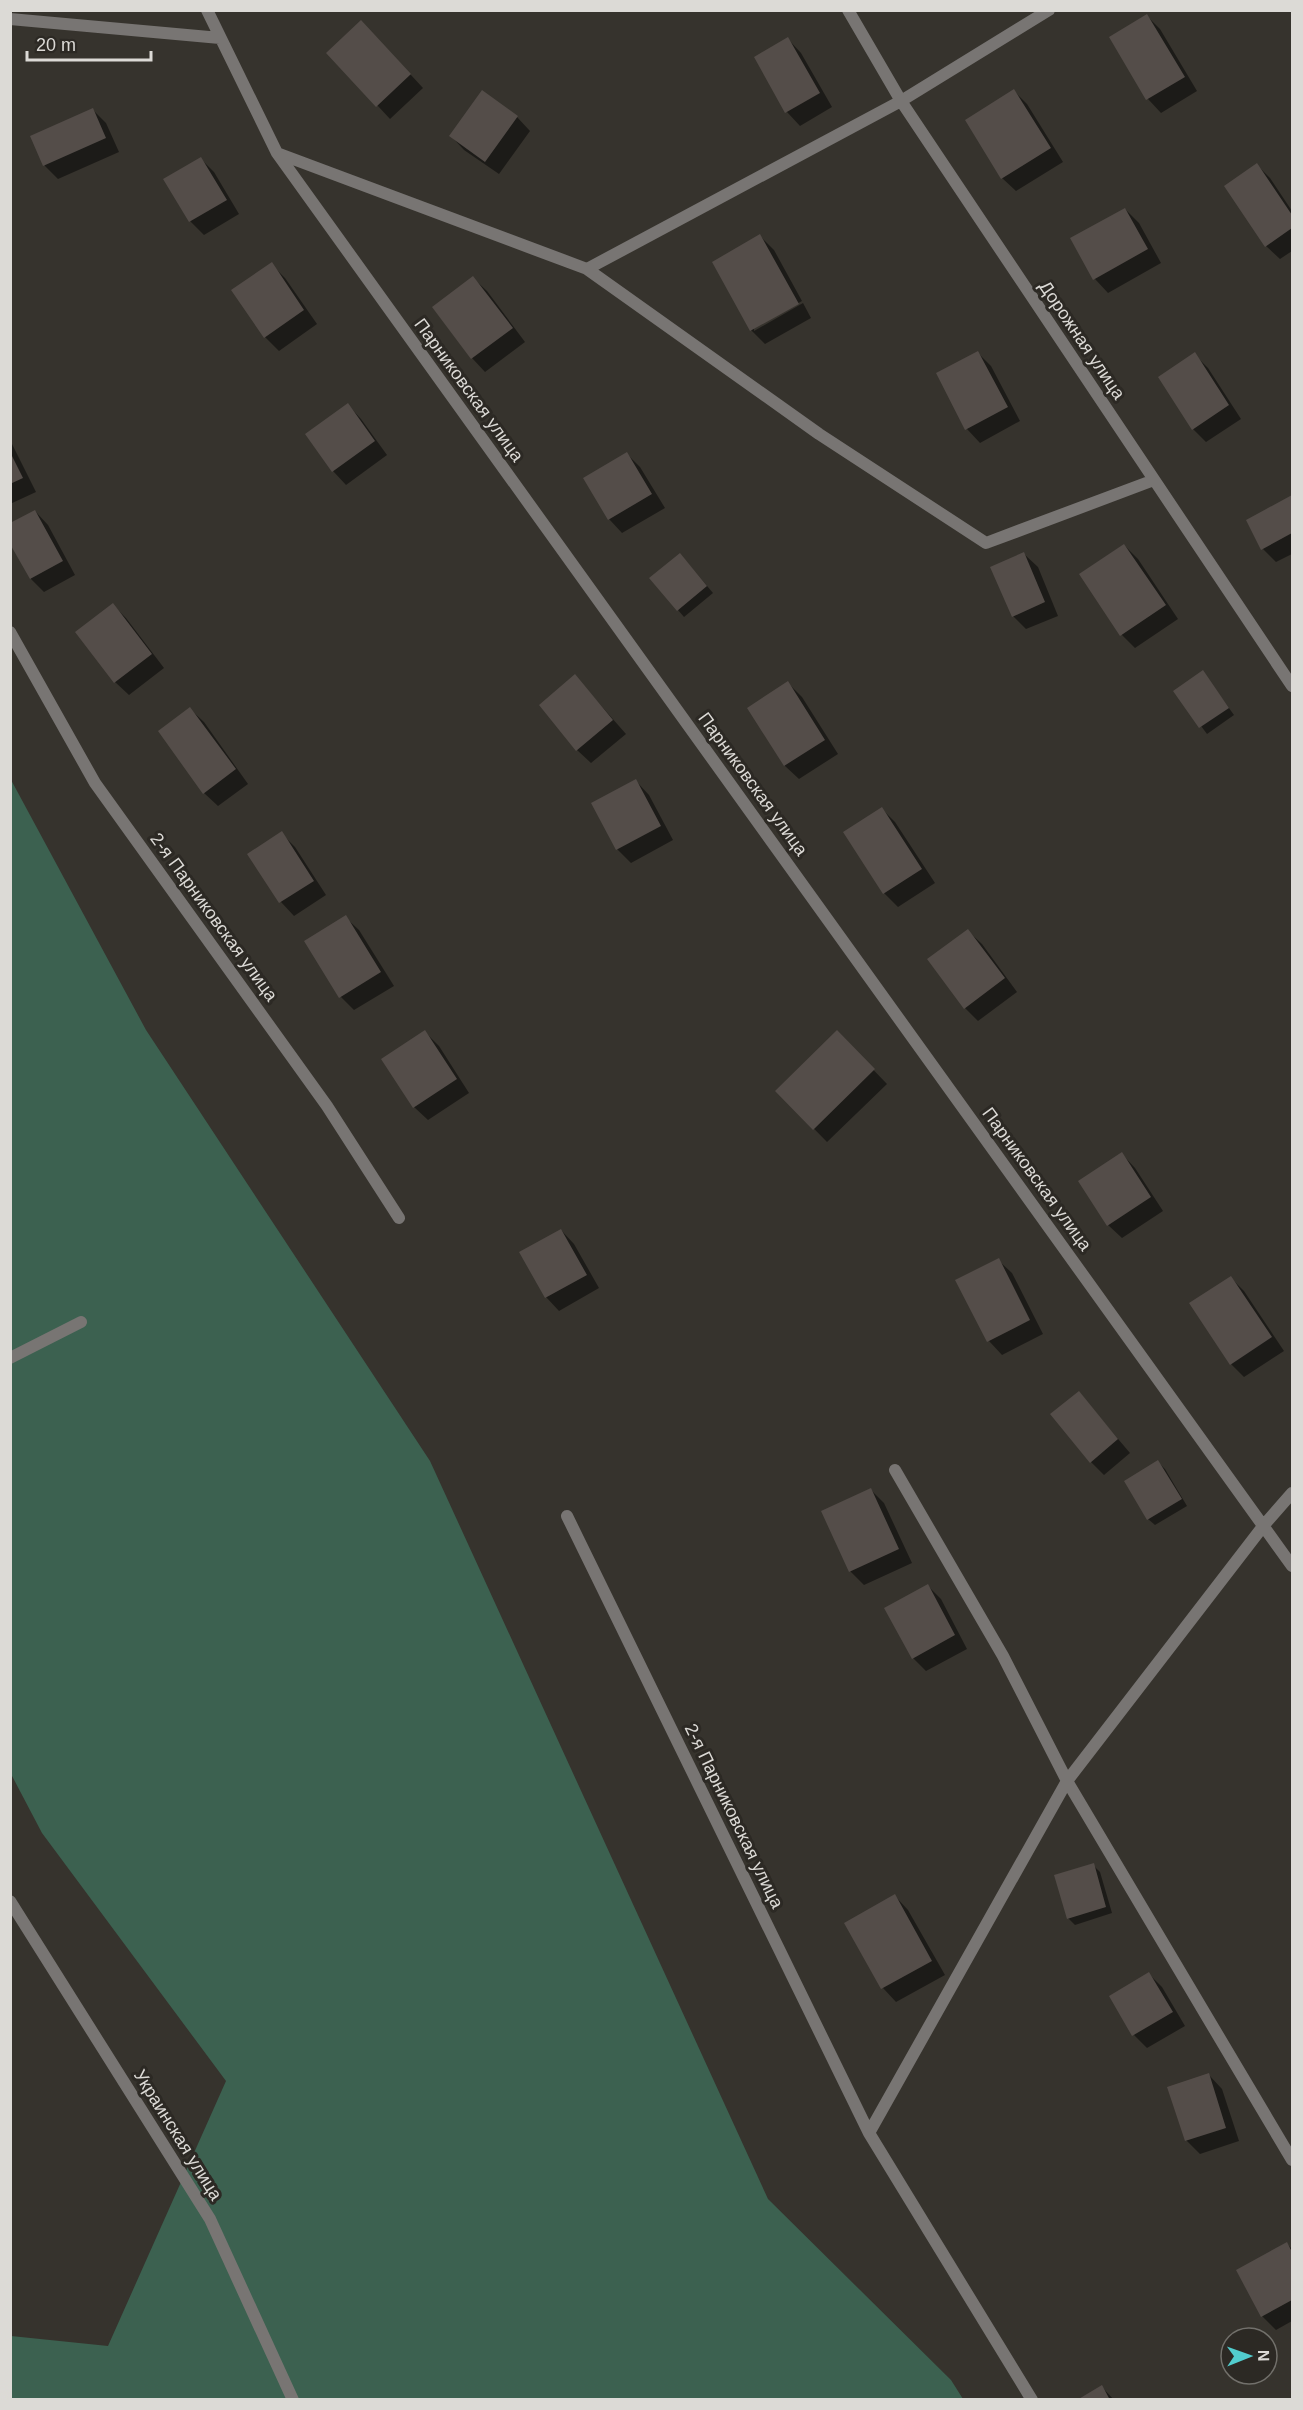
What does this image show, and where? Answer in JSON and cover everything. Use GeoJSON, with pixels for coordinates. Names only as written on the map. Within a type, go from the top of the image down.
{"type":"FeatureCollection","features":[{"type":"Feature","properties":{"kind":"street","name":"Парниковская улица"},"geometry":{"type":"LineString","coordinates":[[207,10],[277,153],[1293,1566]]}},
{"type":"Feature","properties":{"kind":"street","name":"Дорожная улица"},"geometry":{"type":"LineString","coordinates":[[848,10],[901,101],[1293,686]]}},
{"type":"Feature","properties":{"kind":"street"},"geometry":{"type":"LineString","coordinates":[[586,269],[901,101],[1049,10]]}},
{"type":"Feature","properties":{"kind":"street"},"geometry":{"type":"LineString","coordinates":[[10,19],[220,38]]}},
{"type":"Feature","properties":{"kind":"street"},"geometry":{"type":"LineString","coordinates":[[277,153],[586,269],[819,434],[986,543],[1154,480]]}},
{"type":"Feature","properties":{"kind":"street","name":"2-я Парниковская улица"},"geometry":{"type":"LineString","coordinates":[[10,632],[95,783],[327,1106],[399,1218]]}},
{"type":"Feature","properties":{"kind":"street"},"geometry":{"type":"LineString","coordinates":[[10,1358],[81,1322]]}},
{"type":"Feature","properties":{"kind":"street"},"geometry":{"type":"LineString","coordinates":[[894,1470],[1003,1656],[1067,1781],[1293,2160]]}},
{"type":"Feature","properties":{"kind":"street"},"geometry":{"type":"LineString","coordinates":[[869,2133],[1067,1781],[1264,1525],[1293,1493]]}},
{"type":"Feature","properties":{"kind":"street","name":"2-я Парниковская улица"},"geometry":{"type":"LineString","coordinates":[[567,1516],[869,2133],[1032,2400]]}},
{"type":"Feature","properties":{"kind":"street","name":"Украинская улица"},"geometry":{"type":"LineString","coordinates":[[10,1901],[210,2219],[293,2400]]}},
{"type":"Feature","properties":{"kind":"green space"},"geometry":{"type":"Polygon","coordinates":[[[10,778],[146,1030],[430,1461],[768,2199],[951,2380],[963,2399],[11,2399],[11,2336],[108,2346],[226,2081],[42,1833],[11,1774],[10,778]]]}},
{"type":"Feature","properties":{"kind":"building"},"geometry":{"type":"Polygon","coordinates":[[[1147,14],[1185,77],[1146,100],[1109,37],[1147,14]]]}},
{"type":"Feature","properties":{"kind":"building"},"geometry":{"type":"Polygon","coordinates":[[[361,20],[411,74],[376,107],[326,53],[361,20]]]}},
{"type":"Feature","properties":{"kind":"building"},"geometry":{"type":"Polygon","coordinates":[[[788,37],[820,93],[785,113],[754,57],[788,37]]]}},
{"type":"Feature","properties":{"kind":"building"},"geometry":{"type":"Polygon","coordinates":[[[1014,89],[1051,148],[1001,179],[965,120],[1014,89]]]}},
{"type":"Feature","properties":{"kind":"building"},"geometry":{"type":"Polygon","coordinates":[[[482,90],[518,116],[485,162],[449,136],[482,90]]]}},
{"type":"Feature","properties":{"kind":"building"},"geometry":{"type":"Polygon","coordinates":[[[93,108],[106,138],[43,166],[30,136],[93,108]]]}},
{"type":"Feature","properties":{"kind":"building"},"geometry":{"type":"Polygon","coordinates":[[[201,157],[227,200],[189,222],[163,179],[201,157]]]}},
{"type":"Feature","properties":{"kind":"building"},"geometry":{"type":"Polygon","coordinates":[[[1257,163],[1292,215],[1292,228],[1265,247],[1224,186],[1257,163]]]}},
{"type":"Feature","properties":{"kind":"building"},"geometry":{"type":"Polygon","coordinates":[[[1125,208],[1148,249],[1093,280],[1070,238],[1125,208]]]}},
{"type":"Feature","properties":{"kind":"building"},"geometry":{"type":"Polygon","coordinates":[[[760,234],[799,304],[750,331],[712,262],[760,234]]]}},
{"type":"Feature","properties":{"kind":"building"},"geometry":{"type":"Polygon","coordinates":[[[272,262],[304,310],[264,338],[231,290],[272,262]]]}},
{"type":"Feature","properties":{"kind":"building"},"geometry":{"type":"Polygon","coordinates":[[[473,276],[513,328],[471,359],[432,307],[473,276]]]}},
{"type":"Feature","properties":{"kind":"building"},"geometry":{"type":"Polygon","coordinates":[[[978,351],[1008,407],[965,430],[936,373],[978,351]]]}},
{"type":"Feature","properties":{"kind":"building"},"geometry":{"type":"Polygon","coordinates":[[[1195,352],[1229,405],[1192,430],[1158,377],[1195,352]]]}},
{"type":"Feature","properties":{"kind":"building"},"geometry":{"type":"Polygon","coordinates":[[[348,403],[375,441],[332,472],[305,434],[348,403]]]}},
{"type":"Feature","properties":{"kind":"building"},"geometry":{"type":"Polygon","coordinates":[[[10,452],[23,478],[10,484],[10,452]]]}},
{"type":"Feature","properties":{"kind":"building"},"geometry":{"type":"Polygon","coordinates":[[[627,452],[652,494],[608,520],[583,478],[627,452]]]}},
{"type":"Feature","properties":{"kind":"building"},"geometry":{"type":"Polygon","coordinates":[[[1292,495],[1292,533],[1261,550],[1246,520],[1292,495]]]}},
{"type":"Feature","properties":{"kind":"building"},"geometry":{"type":"Polygon","coordinates":[[[35,510],[63,561],[30,579],[10,544],[10,523],[35,510]]]}},
{"type":"Feature","properties":{"kind":"building"},"geometry":{"type":"Polygon","coordinates":[[[1124,544],[1166,605],[1120,636],[1079,574],[1124,544]]]}},
{"type":"Feature","properties":{"kind":"building"},"geometry":{"type":"Polygon","coordinates":[[[1024,552],[1045,602],[1012,617],[990,567],[1024,552]]]}},
{"type":"Feature","properties":{"kind":"building"},"geometry":{"type":"Polygon","coordinates":[[[680,553],[707,586],[677,611],[649,578],[680,553]]]}},
{"type":"Feature","properties":{"kind":"building"},"geometry":{"type":"Polygon","coordinates":[[[113,603],[152,654],[114,683],[75,632],[113,603]]]}},
{"type":"Feature","properties":{"kind":"building"},"geometry":{"type":"Polygon","coordinates":[[[1203,670],[1229,708],[1199,728],[1173,691],[1203,670]]]}},
{"type":"Feature","properties":{"kind":"building"},"geometry":{"type":"Polygon","coordinates":[[[575,674],[613,720],[576,751],[539,705],[575,674]]]}},
{"type":"Feature","properties":{"kind":"building"},"geometry":{"type":"Polygon","coordinates":[[[788,681],[825,740],[784,766],[747,708],[788,681]]]}},
{"type":"Feature","properties":{"kind":"building"},"geometry":{"type":"Polygon","coordinates":[[[190,707],[236,769],[203,794],[158,731],[190,707]]]}},
{"type":"Feature","properties":{"kind":"building"},"geometry":{"type":"Polygon","coordinates":[[[636,779],[661,826],[616,850],[591,803],[636,779]]]}},
{"type":"Feature","properties":{"kind":"building"},"geometry":{"type":"Polygon","coordinates":[[[882,807],[922,869],[883,894],[843,832],[882,807]]]}},
{"type":"Feature","properties":{"kind":"building"},"geometry":{"type":"Polygon","coordinates":[[[282,831],[314,881],[279,903],[247,854],[282,831]]]}},
{"type":"Feature","properties":{"kind":"building"},"geometry":{"type":"Polygon","coordinates":[[[346,915],[381,972],[339,998],[304,941],[346,915]]]}},
{"type":"Feature","properties":{"kind":"building"},"geometry":{"type":"Polygon","coordinates":[[[968,929],[1005,978],[964,1009],[927,959],[968,929]]]}},
{"type":"Feature","properties":{"kind":"building"},"geometry":{"type":"Polygon","coordinates":[[[425,1030],[457,1079],[413,1108],[381,1059],[425,1030]]]}},
{"type":"Feature","properties":{"kind":"building"},"geometry":{"type":"Polygon","coordinates":[[[837,1030],[875,1069],[813,1130],[775,1091],[837,1030]]]}},
{"type":"Feature","properties":{"kind":"building"},"geometry":{"type":"Polygon","coordinates":[[[1122,1152],[1151,1197],[1107,1226],[1078,1181],[1122,1152]]]}},
{"type":"Feature","properties":{"kind":"building"},"geometry":{"type":"Polygon","coordinates":[[[561,1229],[587,1275],[545,1298],[519,1252],[561,1229]]]}},
{"type":"Feature","properties":{"kind":"building"},"geometry":{"type":"Polygon","coordinates":[[[999,1258],[1030,1320],[987,1342],[955,1280],[999,1258]]]}},
{"type":"Feature","properties":{"kind":"building"},"geometry":{"type":"Polygon","coordinates":[[[1231,1276],[1272,1337],[1230,1365],[1189,1303],[1231,1276]]]}},
{"type":"Feature","properties":{"kind":"building"},"geometry":{"type":"Polygon","coordinates":[[[1079,1391],[1118,1439],[1090,1463],[1050,1414],[1079,1391]]]}},
{"type":"Feature","properties":{"kind":"building"},"geometry":{"type":"Polygon","coordinates":[[[1158,1460],[1182,1499],[1147,1520],[1124,1481],[1158,1460]]]}},
{"type":"Feature","properties":{"kind":"building"},"geometry":{"type":"Polygon","coordinates":[[[871,1488],[899,1549],[849,1572],[821,1511],[871,1488]]]}},
{"type":"Feature","properties":{"kind":"building"},"geometry":{"type":"Polygon","coordinates":[[[928,1584],[955,1635],[912,1659],[884,1608],[928,1584]]]}},
{"type":"Feature","properties":{"kind":"building"},"geometry":{"type":"Polygon","coordinates":[[[1094,1863],[1106,1907],[1067,1919],[1054,1875],[1094,1863]]]}},
{"type":"Feature","properties":{"kind":"building"},"geometry":{"type":"Polygon","coordinates":[[[895,1894],[932,1961],[881,1989],[844,1923],[895,1894]]]}},
{"type":"Feature","properties":{"kind":"building"},"geometry":{"type":"Polygon","coordinates":[[[1149,1972],[1173,2012],[1132,2036],[1109,1996],[1149,1972]]]}},
{"type":"Feature","properties":{"kind":"building"},"geometry":{"type":"Polygon","coordinates":[[[1209,2073],[1226,2128],[1185,2141],[1167,2087],[1209,2073]]]}},
{"type":"Feature","properties":{"kind":"building"},"geometry":{"type":"Polygon","coordinates":[[[1287,2242],[1292,2252],[1292,2300],[1261,2317],[1236,2270],[1287,2242]]]}},
{"type":"Feature","properties":{"kind":"building"},"geometry":{"type":"Polygon","coordinates":[[[1102,2385],[1110,2400],[1077,2400],[1102,2385]]]}}]}
